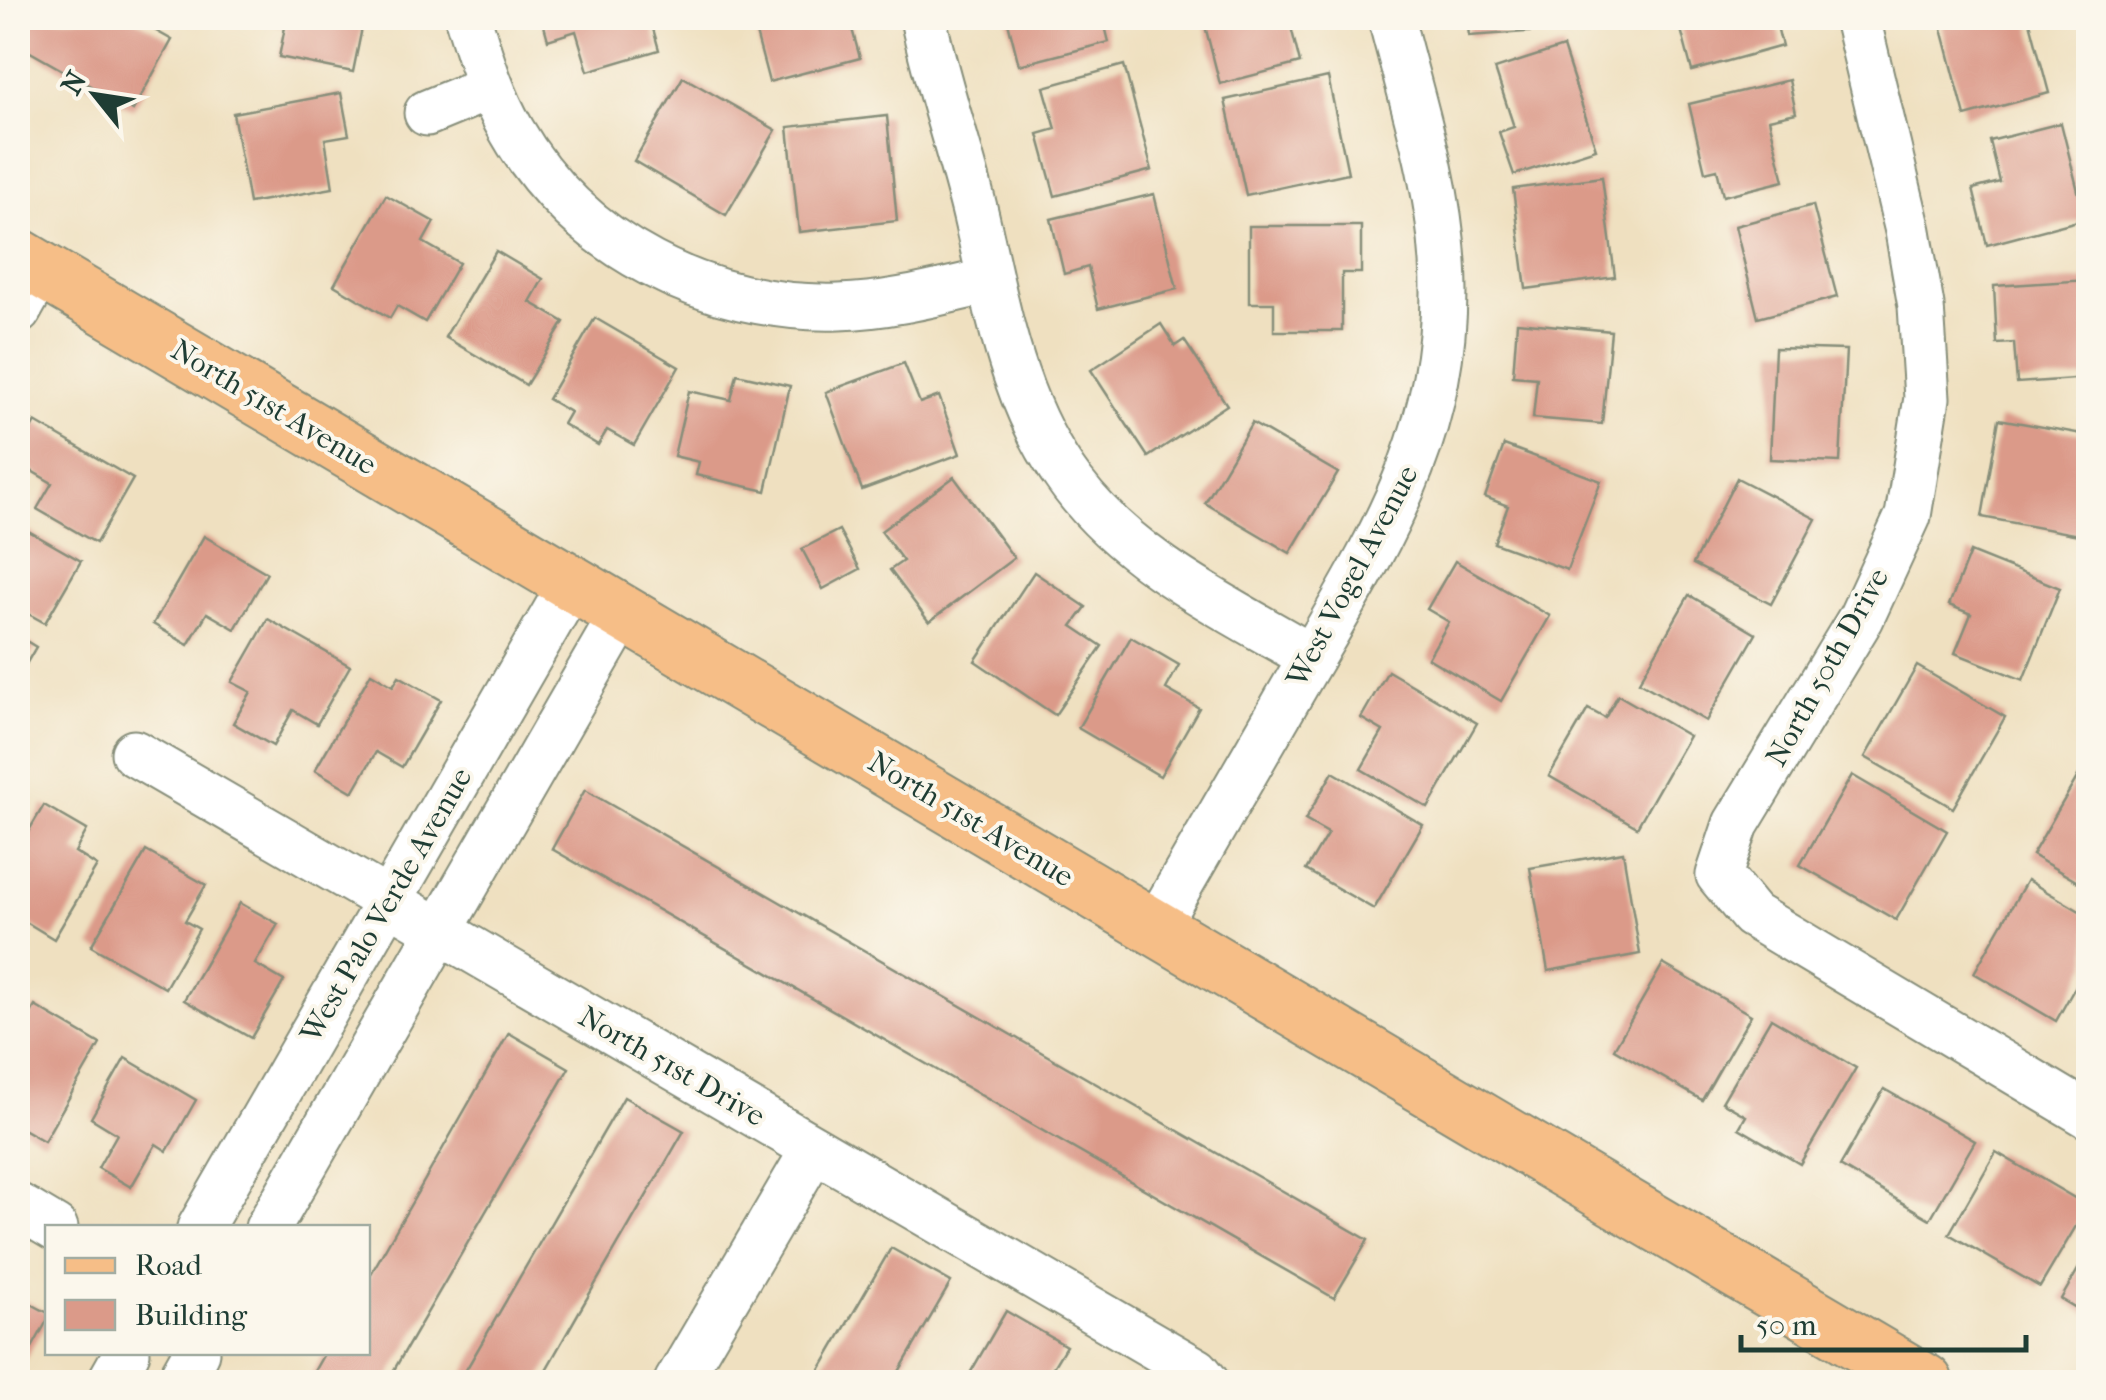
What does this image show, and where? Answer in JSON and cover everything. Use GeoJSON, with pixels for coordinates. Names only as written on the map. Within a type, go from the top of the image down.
{"type":"FeatureCollection","features":[{"type":"Feature","properties":{"kind":"main road","name":"North 51st Avenue"},"geometry":{"type":"LineString","coordinates":[[25,279],[572,583],[1925,1382]]}},
{"type":"Feature","properties":{"kind":"street"},"geometry":{"type":"LineString","coordinates":[[468,18],[490,88],[513,133],[547,182],[586,222],[633,256],[682,279],[748,300],[839,307],[915,297],[989,281]]}},
{"type":"Feature","properties":{"kind":"street"},"geometry":{"type":"LineString","coordinates":[[924,18],[1019,389],[1042,436],[1073,486],[1117,531],[1167,572],[1312,658]]}},
{"type":"Feature","properties":{"kind":"street","name":"West Vogel Avenue"},"geometry":{"type":"LineString","coordinates":[[1155,928],[1374,549],[1411,474],[1432,404],[1441,339],[1444,264],[1436,196],[1391,18]]}},
{"type":"Feature","properties":{"kind":"street","name":"North 50th Drive"},"geometry":{"type":"LineString","coordinates":[[1857,18],[1908,231],[1921,306],[1928,398],[1908,516],[1860,618],[1736,824],[1719,875],[1752,915],[2088,1112]]}},
{"type":"Feature","properties":{"kind":"street"},"geometry":{"type":"LineString","coordinates":[[427,113],[490,88]]}},
{"type":"Feature","properties":{"kind":"street","name":"West Palo Verde Avenue"},"geometry":{"type":"LineString","coordinates":[[202,1225],[572,583]]}},
{"type":"Feature","properties":{"kind":"street","name":"West Palo Verde Avenue"},"geometry":{"type":"LineString","coordinates":[[270,1225],[623,613]]}},
{"type":"Feature","properties":{"kind":"street","name":"North 51st Drive"},"geometry":{"type":"LineString","coordinates":[[134,753],[814,1148],[1197,1379]]}},
{"type":"Feature","properties":{"kind":"street"},"geometry":{"type":"LineString","coordinates":[[677,1382],[814,1148]]}},
{"type":"Feature","properties":{"kind":"street"},"geometry":{"type":"LineString","coordinates":[[18,1206],[50,1225]]}},
{"type":"Feature","properties":{"kind":"street"},"geometry":{"type":"LineString","coordinates":[[110,1382],[125,1355]]}},
{"type":"Feature","properties":{"kind":"street"},"geometry":{"type":"LineString","coordinates":[[179,1382],[194,1355]]}},
{"type":"Feature","properties":{"kind":"building"},"geometry":{"type":"Polygon","coordinates":[[[18,18],[133,18],[172,40],[133,110],[18,45],[18,18]]]}},
{"type":"Feature","properties":{"kind":"building"},"geometry":{"type":"Polygon","coordinates":[[[269,18],[364,18],[353,72],[279,57],[285,27],[268,23],[269,18]]]}},
{"type":"Feature","properties":{"kind":"building"},"geometry":{"type":"Polygon","coordinates":[[[542,18],[650,18],[659,50],[588,71],[576,31],[548,40],[542,18]]]}},
{"type":"Feature","properties":{"kind":"building"},"geometry":{"type":"Polygon","coordinates":[[[752,18],[849,18],[860,58],[769,82],[752,18]]]}},
{"type":"Feature","properties":{"kind":"building"},"geometry":{"type":"Polygon","coordinates":[[[1007,18],[1103,18],[1109,42],[1019,65],[1007,18]]]}},
{"type":"Feature","properties":{"kind":"building"},"geometry":{"type":"Polygon","coordinates":[[[1203,18],[1315,21],[1291,27],[1300,63],[1220,84],[1203,18]]]}},
{"type":"Feature","properties":{"kind":"building"},"geometry":{"type":"Polygon","coordinates":[[[1467,18],[1540,18],[1541,31],[1469,36],[1467,18]]]}},
{"type":"Feature","properties":{"kind":"building"},"geometry":{"type":"Polygon","coordinates":[[[1678,18],[1775,18],[1782,46],[1692,71],[1678,18]]]}},
{"type":"Feature","properties":{"kind":"building"},"geometry":{"type":"Polygon","coordinates":[[[2029,18],[2049,93],[1965,116],[1940,21],[2029,18]]]}},
{"type":"Feature","properties":{"kind":"building"},"geometry":{"type":"Polygon","coordinates":[[[1563,47],[1596,149],[1514,175],[1499,132],[1514,127],[1495,69],[1563,47]]]}},
{"type":"Feature","properties":{"kind":"building"},"geometry":{"type":"Polygon","coordinates":[[[1124,65],[1152,170],[1055,196],[1038,134],[1056,129],[1044,87],[1124,65]]]}},
{"type":"Feature","properties":{"kind":"building"},"geometry":{"type":"Polygon","coordinates":[[[683,77],[776,130],[726,215],[634,161],[683,77]]]}},
{"type":"Feature","properties":{"kind":"building"},"geometry":{"type":"Polygon","coordinates":[[[1328,77],[1348,173],[1246,195],[1225,100],[1328,77]]]}},
{"type":"Feature","properties":{"kind":"building"},"geometry":{"type":"Polygon","coordinates":[[[1789,80],[1796,113],[1769,119],[1784,181],[1723,196],[1717,169],[1705,172],[1689,104],[1789,80]]]}},
{"type":"Feature","properties":{"kind":"building"},"geometry":{"type":"Polygon","coordinates":[[[341,93],[349,135],[325,139],[333,188],[249,203],[233,113],[341,93]]]}},
{"type":"Feature","properties":{"kind":"building"},"geometry":{"type":"Polygon","coordinates":[[[887,116],[897,221],[799,232],[788,127],[887,116]]]}},
{"type":"Feature","properties":{"kind":"building"},"geometry":{"type":"Polygon","coordinates":[[[2061,123],[2085,219],[1987,245],[1973,189],[2000,182],[1990,141],[2061,123]]]}},
{"type":"Feature","properties":{"kind":"building"},"geometry":{"type":"Polygon","coordinates":[[[1602,177],[1615,277],[1526,289],[1513,189],[1602,177]]]}},
{"type":"Feature","properties":{"kind":"building"},"geometry":{"type":"Polygon","coordinates":[[[1154,194],[1177,289],[1098,309],[1088,267],[1064,274],[1051,219],[1154,194]]]}},
{"type":"Feature","properties":{"kind":"building"},"geometry":{"type":"Polygon","coordinates":[[[386,195],[434,222],[423,242],[459,263],[425,322],[397,306],[390,318],[334,285],[386,195]]]}},
{"type":"Feature","properties":{"kind":"building"},"geometry":{"type":"Polygon","coordinates":[[[1813,205],[1837,297],[1758,318],[1735,226],[1813,205]]]}},
{"type":"Feature","properties":{"kind":"building"},"geometry":{"type":"Polygon","coordinates":[[[1249,226],[1361,226],[1361,273],[1342,273],[1342,331],[1274,331],[1274,303],[1249,303],[1249,226]]]}},
{"type":"Feature","properties":{"kind":"building"},"geometry":{"type":"Polygon","coordinates":[[[496,251],[543,279],[530,302],[564,322],[526,385],[445,337],[496,251]]]}},
{"type":"Feature","properties":{"kind":"building"},"geometry":{"type":"Polygon","coordinates":[[[2088,280],[2088,378],[2017,383],[2014,343],[1997,344],[1994,286],[2088,280]]]}},
{"type":"Feature","properties":{"kind":"building"},"geometry":{"type":"Polygon","coordinates":[[[595,318],[679,367],[634,445],[607,430],[598,445],[563,424],[570,412],[548,399],[595,318]]]}},
{"type":"Feature","properties":{"kind":"building"},"geometry":{"type":"Polygon","coordinates":[[[1517,322],[1611,331],[1602,424],[1533,418],[1537,378],[1513,376],[1517,322]]]}},
{"type":"Feature","properties":{"kind":"building"},"geometry":{"type":"Polygon","coordinates":[[[1161,324],[1175,346],[1184,340],[1227,405],[1148,457],[1091,370],[1161,324]]]}},
{"type":"Feature","properties":{"kind":"building"},"geometry":{"type":"Polygon","coordinates":[[[1775,348],[1846,350],[1840,462],[1770,459],[1775,348]]]}},
{"type":"Feature","properties":{"kind":"building"},"geometry":{"type":"Polygon","coordinates":[[[904,363],[920,403],[939,396],[960,454],[862,490],[826,392],[904,363]]]}},
{"type":"Feature","properties":{"kind":"building"},"geometry":{"type":"Polygon","coordinates":[[[737,374],[790,386],[766,491],[696,475],[699,462],[674,456],[689,391],[731,400],[737,374]]]}},
{"type":"Feature","properties":{"kind":"building"},"geometry":{"type":"Polygon","coordinates":[[[1999,419],[2088,435],[2088,512],[2084,536],[1982,517],[1999,419]]]}},
{"type":"Feature","properties":{"kind":"building"},"geometry":{"type":"Polygon","coordinates":[[[35,422],[133,479],[96,543],[37,509],[52,483],[18,463],[18,452],[35,422]]]}},
{"type":"Feature","properties":{"kind":"building"},"geometry":{"type":"Polygon","coordinates":[[[1252,423],[1338,473],[1290,553],[1205,503],[1252,423]]]}},
{"type":"Feature","properties":{"kind":"building"},"geometry":{"type":"Polygon","coordinates":[[[1504,445],[1601,481],[1567,570],[1494,543],[1508,506],[1485,497],[1504,445]]]}},
{"type":"Feature","properties":{"kind":"building"},"geometry":{"type":"Polygon","coordinates":[[[954,477],[1014,558],[929,622],[890,570],[903,561],[881,531],[954,477]]]}},
{"type":"Feature","properties":{"kind":"building"},"geometry":{"type":"Polygon","coordinates":[[[1737,478],[1816,519],[1771,604],[1693,564],[1737,478]]]}},
{"type":"Feature","properties":{"kind":"building"},"geometry":{"type":"Polygon","coordinates":[[[18,525],[81,561],[45,623],[18,608],[18,525]]]}},
{"type":"Feature","properties":{"kind":"building"},"geometry":{"type":"Polygon","coordinates":[[[839,530],[860,569],[823,589],[802,549],[839,530]]]}},
{"type":"Feature","properties":{"kind":"building"},"geometry":{"type":"Polygon","coordinates":[[[204,536],[267,573],[235,629],[207,613],[188,645],[153,624],[204,536]]]}},
{"type":"Feature","properties":{"kind":"building"},"geometry":{"type":"Polygon","coordinates":[[[1970,552],[2060,588],[2023,680],[1955,653],[1971,614],[1949,605],[1970,552]]]}},
{"type":"Feature","properties":{"kind":"building"},"geometry":{"type":"Polygon","coordinates":[[[1455,561],[1550,616],[1501,701],[1428,658],[1449,622],[1427,609],[1455,561]]]}},
{"type":"Feature","properties":{"kind":"building"},"geometry":{"type":"Polygon","coordinates":[[[1034,572],[1086,607],[1072,626],[1102,646],[1055,715],[975,661],[1034,572]]]}},
{"type":"Feature","properties":{"kind":"building"},"geometry":{"type":"Polygon","coordinates":[[[1689,595],[1756,634],[1706,721],[1639,682],[1689,595]]]}},
{"type":"Feature","properties":{"kind":"building"},"geometry":{"type":"Polygon","coordinates":[[[268,619],[350,666],[317,724],[293,710],[273,746],[233,723],[251,692],[232,682],[268,619]]]}},
{"type":"Feature","properties":{"kind":"building"},"geometry":{"type":"Polygon","coordinates":[[[18,636],[36,647],[18,678],[18,636]]]}},
{"type":"Feature","properties":{"kind":"building"},"geometry":{"type":"Polygon","coordinates":[[[1131,637],[1179,665],[1166,689],[1199,708],[1160,776],[1078,728],[1131,637]]]}},
{"type":"Feature","properties":{"kind":"building"},"geometry":{"type":"Polygon","coordinates":[[[1917,666],[2005,717],[1953,808],[1865,757],[1917,666]]]}},
{"type":"Feature","properties":{"kind":"building"},"geometry":{"type":"Polygon","coordinates":[[[1388,671],[1477,723],[1428,808],[1361,769],[1383,731],[1361,718],[1388,671]]]}},
{"type":"Feature","properties":{"kind":"building"},"geometry":{"type":"Polygon","coordinates":[[[371,673],[393,686],[399,676],[441,700],[402,767],[376,752],[353,792],[315,770],[371,673]]]}},
{"type":"Feature","properties":{"kind":"building"},"geometry":{"type":"Polygon","coordinates":[[[1618,695],[1689,736],[1637,827],[1549,776],[1588,709],[1605,718],[1618,695]]]}},
{"type":"Feature","properties":{"kind":"building"},"geometry":{"type":"Polygon","coordinates":[[[2082,769],[2088,773],[2088,888],[2032,855],[2082,769]]]}},
{"type":"Feature","properties":{"kind":"building"},"geometry":{"type":"Polygon","coordinates":[[[1333,772],[1423,825],[1374,909],[1306,870],[1328,833],[1305,820],[1333,772]]]}},
{"type":"Feature","properties":{"kind":"building"},"geometry":{"type":"Polygon","coordinates":[[[1852,775],[1947,831],[1896,920],[1800,865],[1852,775]]]}},
{"type":"Feature","properties":{"kind":"building"},"geometry":{"type":"Polygon","coordinates":[[[585,790],[1368,1240],[1334,1298],[552,849],[585,790]]]}},
{"type":"Feature","properties":{"kind":"building"},"geometry":{"type":"Polygon","coordinates":[[[44,805],[87,830],[75,852],[97,866],[54,939],[18,917],[18,849],[44,805]]]}},
{"type":"Feature","properties":{"kind":"building"},"geometry":{"type":"Polygon","coordinates":[[[146,851],[206,885],[185,921],[199,929],[165,988],[91,946],[146,851]]]}},
{"type":"Feature","properties":{"kind":"building"},"geometry":{"type":"Polygon","coordinates":[[[1623,852],[1640,954],[1548,971],[1530,868],[1623,852]]]}},
{"type":"Feature","properties":{"kind":"building"},"geometry":{"type":"Polygon","coordinates":[[[2027,880],[2088,916],[2088,964],[2056,1021],[1974,973],[2027,880]]]}},
{"type":"Feature","properties":{"kind":"building"},"geometry":{"type":"Polygon","coordinates":[[[240,903],[278,924],[255,964],[284,981],[251,1038],[184,1000],[240,903]]]}},
{"type":"Feature","properties":{"kind":"building"},"geometry":{"type":"Polygon","coordinates":[[[1663,964],[1751,1015],[1702,1100],[1614,1049],[1663,964]]]}},
{"type":"Feature","properties":{"kind":"building"},"geometry":{"type":"Polygon","coordinates":[[[35,1006],[100,1044],[44,1141],[18,1126],[18,1092],[24,1080],[18,1076],[18,1037],[35,1006]]]}},
{"type":"Feature","properties":{"kind":"building"},"geometry":{"type":"Polygon","coordinates":[[[1771,1018],[1856,1068],[1800,1164],[1739,1128],[1746,1116],[1722,1102],[1771,1018]]]}},
{"type":"Feature","properties":{"kind":"building"},"geometry":{"type":"Polygon","coordinates":[[[509,1033],[569,1068],[387,1382],[308,1382],[323,1355],[370,1355],[370,1276],[509,1033]]]}},
{"type":"Feature","properties":{"kind":"building"},"geometry":{"type":"Polygon","coordinates":[[[125,1058],[196,1100],[167,1151],[156,1144],[131,1187],[98,1168],[117,1134],[91,1118],[125,1058]]]}},
{"type":"Feature","properties":{"kind":"building"},"geometry":{"type":"Polygon","coordinates":[[[1884,1089],[1975,1141],[1930,1219],[1840,1166],[1884,1089]]]}},
{"type":"Feature","properties":{"kind":"building"},"geometry":{"type":"Polygon","coordinates":[[[624,1097],[684,1131],[539,1382],[459,1382],[624,1097]]]}},
{"type":"Feature","properties":{"kind":"building"},"geometry":{"type":"Polygon","coordinates":[[[1996,1152],[2088,1206],[2040,1287],[1949,1234],[1996,1152]]]}},
{"type":"Feature","properties":{"kind":"building"},"geometry":{"type":"Polygon","coordinates":[[[891,1248],[951,1282],[893,1382],[813,1382],[891,1248]]]}},
{"type":"Feature","properties":{"kind":"building"},"geometry":{"type":"Polygon","coordinates":[[[2088,1252],[2088,1315],[2061,1299],[2088,1252]]]}},
{"type":"Feature","properties":{"kind":"building"},"geometry":{"type":"Polygon","coordinates":[[[18,1297],[45,1311],[45,1324],[18,1373],[18,1297]]]}},
{"type":"Feature","properties":{"kind":"building"},"geometry":{"type":"Polygon","coordinates":[[[1006,1311],[1066,1346],[1044,1382],[965,1382],[1006,1311]]]}}]}
